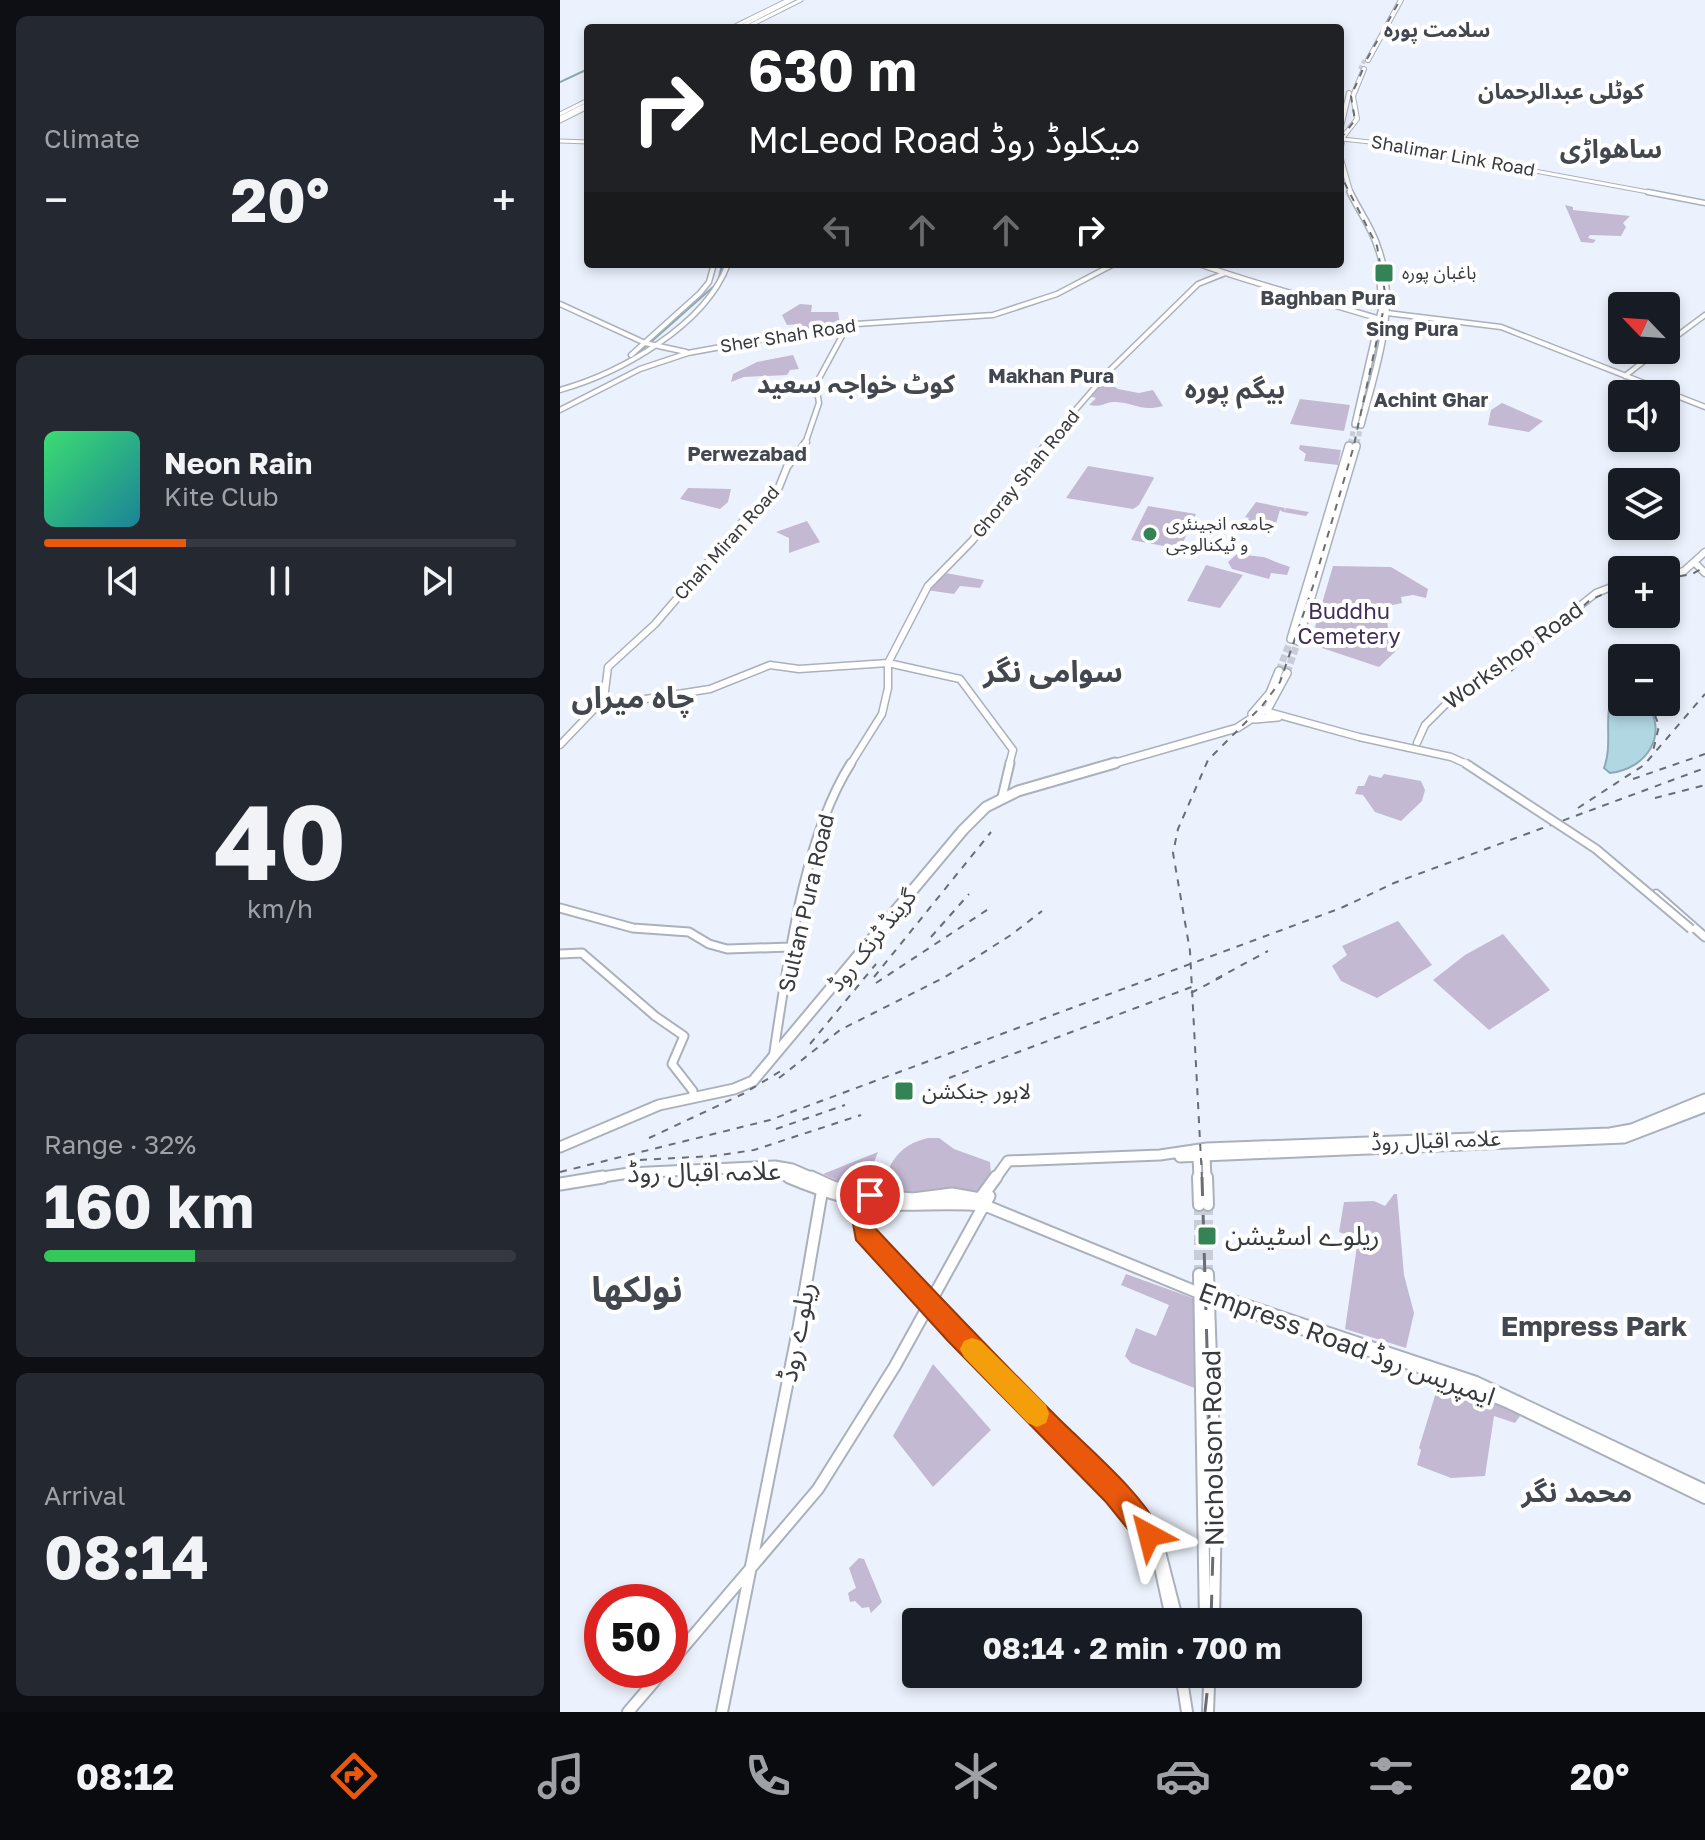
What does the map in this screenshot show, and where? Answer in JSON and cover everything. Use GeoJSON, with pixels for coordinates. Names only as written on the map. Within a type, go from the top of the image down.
{"type":"FeatureCollection","features":[{"type":"Feature","properties":{"kind":"highway"},"geometry":{"type":"LineString","coordinates":[[749,24],[795,0]]}},
{"type":"Feature","properties":{"kind":"highway"},"geometry":{"type":"LineString","coordinates":[[560,117],[584,105]]}},
{"type":"Feature","properties":{"kind":"main road"},"geometry":{"type":"LineString","coordinates":[[740,24],[795,0]]}},
{"type":"Feature","properties":{"kind":"main road"},"geometry":{"type":"LineString","coordinates":[[1366,60],[1400,0]]}},
{"type":"Feature","properties":{"kind":"main road"},"geometry":{"type":"LineString","coordinates":[[1344,124],[1349,95],[1361,71],[1353,96],[1357,114],[1344,132]]}},
{"type":"Feature","properties":{"kind":"main road"},"geometry":{"type":"LineString","coordinates":[[1346,114],[1357,114]]}},
{"type":"Feature","properties":{"kind":"main road","name":"Shalimar Link Road"},"geometry":{"type":"LineString","coordinates":[[1344,135],[1705,202]]}},
{"type":"Feature","properties":{"kind":"main road"},"geometry":{"type":"LineString","coordinates":[[560,141],[584,142]]}},
{"type":"Feature","properties":{"kind":"main road"},"geometry":{"type":"LineString","coordinates":[[1344,177],[1379,249],[1388,297],[1387,313],[1382,320]]}},
{"type":"Feature","properties":{"kind":"main road"},"geometry":{"type":"LineString","coordinates":[[1344,192],[1376,252],[1383,297],[1382,320],[1358,424]]}},
{"type":"Feature","properties":{"kind":"main road"},"geometry":{"type":"LineString","coordinates":[[649,344],[709,282],[713,268]]}},
{"type":"Feature","properties":{"kind":"main road"},"geometry":{"type":"LineString","coordinates":[[560,388],[613,371],[720,287],[727,268]]}},
{"type":"Feature","properties":{"kind":"main road","name":"Sher Shah Road"},"geometry":{"type":"LineString","coordinates":[[560,410],[640,369],[688,353],[841,325],[993,315],[1057,294],[1106,268]]}},
{"type":"Feature","properties":{"kind":"main road"},"geometry":{"type":"LineString","coordinates":[[1209,268],[1382,320]]}},
{"type":"Feature","properties":{"kind":"main road","name":"Ghoray Shah Road"},"geometry":{"type":"LineString","coordinates":[[888,663],[928,586],[972,541],[1053,435],[1110,370],[1174,305],[1198,284],[1223,274]]}},
{"type":"Feature","properties":{"kind":"main road"},"geometry":{"type":"LineString","coordinates":[[560,304],[649,344],[688,353]]}},
{"type":"Feature","properties":{"kind":"main road"},"geometry":{"type":"LineString","coordinates":[[1387,313],[1492,325],[1705,407]]}},
{"type":"Feature","properties":{"kind":"main road"},"geometry":{"type":"LineString","coordinates":[[1680,334],[1705,315]]}},
{"type":"Feature","properties":{"kind":"main road","name":"Chah Miran Road"},"geometry":{"type":"LineString","coordinates":[[601,703],[605,698],[608,667],[655,624],[751,513],[777,492],[787,467],[804,448],[819,403],[816,384],[842,336],[841,325]]}},
{"type":"Feature","properties":{"kind":"main road"},"geometry":{"type":"LineString","coordinates":[[1625,376],[1640,364]]}},
{"type":"Feature","properties":{"kind":"main road"},"geometry":{"type":"LineString","coordinates":[[1294,640],[1353,446]]}},
{"type":"Feature","properties":{"kind":"main road"},"geometry":{"type":"LineString","coordinates":[[1680,573],[1705,552]]}},
{"type":"Feature","properties":{"kind":"main road"},"geometry":{"type":"LineString","coordinates":[[1694,562],[1705,573]]}},
{"type":"Feature","properties":{"kind":"main road","name":"Workshop Road"},"geometry":{"type":"LineString","coordinates":[[1417,743],[1425,725],[1445,705],[1523,651],[1596,593],[1608,588]]}},
{"type":"Feature","properties":{"kind":"main road"},"geometry":{"type":"LineString","coordinates":[[560,745],[601,703],[623,703],[710,689],[777,664],[799,669],[888,663],[950,675],[964,684],[1013,750],[1002,797]]}},
{"type":"Feature","properties":{"kind":"main road","name":"Sultan Pura Road"},"geometry":{"type":"LineString","coordinates":[[773,1060],[790,947],[826,812],[847,768],[882,714],[888,688],[888,663]]}},
{"type":"Feature","properties":{"kind":"main road","name":"گرینڈ ٹرنک روڈ"},"geometry":{"type":"LineString","coordinates":[[560,1147],[659,1105],[749,1084],[773,1060],[979,812],[1002,797],[1230,728],[1263,708],[1274,700],[1283,672],[1263,708],[1254,719],[1221,735],[1189,742]]}},
{"type":"Feature","properties":{"kind":"main road"},"geometry":{"type":"LineString","coordinates":[[1274,700],[1280,716]]}},
{"type":"Feature","properties":{"kind":"main road"},"geometry":{"type":"LineString","coordinates":[[1263,708],[1280,716],[1451,757],[1469,765],[1596,849],[1693,928]]}},
{"type":"Feature","properties":{"kind":"main road"},"geometry":{"type":"LineString","coordinates":[[1254,719],[1280,716]]}},
{"type":"Feature","properties":{"kind":"main road"},"geometry":{"type":"LineString","coordinates":[[1360,735],[1454,754],[1473,764],[1602,849],[1705,940]]}},
{"type":"Feature","properties":{"kind":"main road"},"geometry":{"type":"LineString","coordinates":[[560,908],[633,928],[685,931],[727,949],[790,947]]}},
{"type":"Feature","properties":{"kind":"main road"},"geometry":{"type":"LineString","coordinates":[[560,954],[582,953],[653,1014],[684,1036],[672,1064],[693,1091],[693,1096]]}},
{"type":"Feature","properties":{"kind":"main road","name":"علامہ اقبال روڈ"},"geometry":{"type":"LineString","coordinates":[[560,1186],[632,1177],[784,1167],[868,1198],[913,1199],[952,1194],[980,1199],[1004,1163],[1010,1161],[1610,1133],[1632,1129],[1705,1099]]}},
{"type":"Feature","properties":{"kind":"main road","name":"علامہ اقبال روڈ"},"geometry":{"type":"LineString","coordinates":[[1201,1152],[1526,1145],[1624,1138],[1705,1107]]}},
{"type":"Feature","properties":{"kind":"main road"},"geometry":{"type":"LineString","coordinates":[[1201,1152],[1203,1205]]}},
{"type":"Feature","properties":{"kind":"main road"},"geometry":{"type":"LineString","coordinates":[[688,1642],[818,1489],[858,1430],[1010,1161]]}},
{"type":"Feature","properties":{"kind":"main road","name":"علامہ اقبال روڈ"},"geometry":{"type":"LineString","coordinates":[[742,1171],[784,1175],[836,1195],[984,1205]]}},
{"type":"Feature","properties":{"kind":"main road","name":"ریلوے روڈ"},"geometry":{"type":"LineString","coordinates":[[722,1712],[822,1191]]}},
{"type":"Feature","properties":{"kind":"main road"},"geometry":{"type":"LineString","coordinates":[[819,1211],[836,1195]]}},
{"type":"Feature","properties":{"kind":"main road"},"geometry":{"type":"LineString","coordinates":[[868,1198],[861,1218],[864,1232],[933,1299],[1138,1519],[1149,1535],[1169,1608]]}},
{"type":"Feature","properties":{"kind":"main road","name":"Empress Road ایمپریس روڈ"},"geometry":{"type":"LineString","coordinates":[[984,1205],[1228,1302],[1446,1377],[1509,1403],[1705,1498]]}},
{"type":"Feature","properties":{"kind":"main road","name":"Nicholson Road"},"geometry":{"type":"LineString","coordinates":[[1205,1608],[1205,1275],[1228,1302]]}},
{"type":"Feature","properties":{"kind":"main road","name":"Nicholson Road"},"geometry":{"type":"LineString","coordinates":[[1204,1293],[1209,1318],[1216,1502],[1214,1608]]}},
{"type":"Feature","properties":{"kind":"main road"},"geometry":{"type":"LineString","coordinates":[[1209,1318],[1228,1302]]}},
{"type":"Feature","properties":{"kind":"main road","name":"Empress Road ایمپریس روڈ"},"geometry":{"type":"LineString","coordinates":[[1228,1302],[1476,1382],[1705,1490]]}},
{"type":"Feature","properties":{"kind":"main road"},"geometry":{"type":"LineString","coordinates":[[1003,1376],[1140,1513],[1151,1529],[1163,1559],[1175,1608]]}},
{"type":"Feature","properties":{"kind":"main road"},"geometry":{"type":"LineString","coordinates":[[628,1712],[649,1688]]}},
{"type":"Feature","properties":{"kind":"main road"},"geometry":{"type":"LineString","coordinates":[[1208,1712],[1209,1688]]}},
{"type":"Feature","properties":{"kind":"main road"},"geometry":{"type":"LineString","coordinates":[[1184,1689],[1188,1711]]}},
{"type":"Feature","properties":{"kind":"green space"},"geometry":{"type":"Polygon","coordinates":[[[1565,205],[1573,207],[1573,210],[1630,216],[1623,223],[1626,227],[1621,236],[1590,235],[1588,238],[1596,240],[1593,243],[1581,242],[1565,205]]]}},
{"type":"Feature","properties":{"kind":"green space"},"geometry":{"type":"Polygon","coordinates":[[[800,304],[812,305],[811,312],[838,312],[840,324],[802,330],[800,324],[787,325],[782,315],[800,304]]]}},
{"type":"Feature","properties":{"kind":"green space"},"geometry":{"type":"Polygon","coordinates":[[[793,355],[799,369],[790,370],[787,375],[744,377],[731,382],[733,374],[757,362],[793,355]]]}},
{"type":"Feature","properties":{"kind":"green space"},"geometry":{"type":"Polygon","coordinates":[[[1118,382],[1115,387],[1118,389],[1139,393],[1153,390],[1163,406],[1143,408],[1116,402],[1089,405],[1096,398],[1089,396],[1100,383],[1118,382]]]}},
{"type":"Feature","properties":{"kind":"green space"},"geometry":{"type":"Polygon","coordinates":[[[1300,399],[1350,405],[1344,431],[1290,424],[1300,399]]]}},
{"type":"Feature","properties":{"kind":"green space"},"geometry":{"type":"Polygon","coordinates":[[[1502,403],[1543,421],[1529,432],[1488,425],[1491,410],[1502,403]]]}},
{"type":"Feature","properties":{"kind":"green space"},"geometry":{"type":"Polygon","coordinates":[[[1300,445],[1341,450],[1338,465],[1304,461],[1306,454],[1299,449],[1300,445]]]}},
{"type":"Feature","properties":{"kind":"green space"},"geometry":{"type":"Polygon","coordinates":[[[1088,466],[1154,478],[1139,505],[1133,509],[1066,498],[1088,466]]]}},
{"type":"Feature","properties":{"kind":"green space"},"geometry":{"type":"Polygon","coordinates":[[[688,488],[731,489],[728,502],[720,509],[680,499],[688,488]]]}},
{"type":"Feature","properties":{"kind":"green space"},"geometry":{"type":"Polygon","coordinates":[[[1256,502],[1285,508],[1284,512],[1286,508],[1309,512],[1306,516],[1283,512],[1280,510],[1275,527],[1247,522],[1249,518],[1245,517],[1256,502]]]}},
{"type":"Feature","properties":{"kind":"green space"},"geometry":{"type":"Polygon","coordinates":[[[1148,506],[1196,514],[1180,549],[1131,540],[1148,506]]]}},
{"type":"Feature","properties":{"kind":"green space"},"geometry":{"type":"Polygon","coordinates":[[[807,521],[820,542],[789,553],[789,538],[776,532],[807,521]]]}},
{"type":"Feature","properties":{"kind":"green space"},"geometry":{"type":"Polygon","coordinates":[[[1206,565],[1243,575],[1220,608],[1187,601],[1206,565]]]}},
{"type":"Feature","properties":{"kind":"green space","name":"Buddhu Cemetery"},"geometry":{"type":"Polygon","coordinates":[[[1333,566],[1391,567],[1428,589],[1426,598],[1413,595],[1401,597],[1402,603],[1378,608],[1379,615],[1386,615],[1391,647],[1399,648],[1379,667],[1313,645],[1315,627],[1333,566]]]}},
{"type":"Feature","properties":{"kind":"green space"},"geometry":{"type":"Polygon","coordinates":[[[940,572],[984,580],[980,588],[960,586],[954,594],[926,590],[940,572]]]}},
{"type":"Feature","properties":{"kind":"green space"},"geometry":{"type":"Polygon","coordinates":[[[1384,774],[1421,781],[1425,790],[1422,801],[1401,821],[1375,812],[1363,795],[1355,794],[1358,786],[1364,786],[1369,775],[1381,778],[1384,774]]]}},
{"type":"Feature","properties":{"kind":"green space"},"geometry":{"type":"Polygon","coordinates":[[[1398,921],[1432,965],[1377,998],[1341,981],[1332,966],[1347,955],[1342,946],[1398,921]]]}},
{"type":"Feature","properties":{"kind":"green space"},"geometry":{"type":"Polygon","coordinates":[[[1503,934],[1550,990],[1489,1030],[1433,980],[1465,955],[1503,934]]]}},
{"type":"Feature","properties":{"kind":"green space"},"geometry":{"type":"Polygon","coordinates":[[[928,1138],[939,1138],[954,1149],[990,1162],[991,1173],[978,1193],[954,1190],[905,1194],[881,1190],[896,1156],[909,1145],[928,1138]]]}},
{"type":"Feature","properties":{"kind":"green space"},"geometry":{"type":"Polygon","coordinates":[[[1397,1194],[1404,1275],[1414,1313],[1406,1348],[1345,1329],[1358,1239],[1339,1232],[1344,1202],[1374,1201],[1385,1206],[1397,1194]]]}},
{"type":"Feature","properties":{"kind":"green space"},"geometry":{"type":"Polygon","coordinates":[[[1126,1274],[1201,1301],[1202,1391],[1131,1363],[1125,1356],[1136,1328],[1156,1336],[1169,1305],[1121,1285],[1126,1274]]]}},
{"type":"Feature","properties":{"kind":"green space"},"geometry":{"type":"Polygon","coordinates":[[[933,1364],[991,1430],[933,1487],[893,1436],[933,1364]]]}},
{"type":"Feature","properties":{"kind":"green space"},"geometry":{"type":"Polygon","coordinates":[[[1441,1376],[1528,1405],[1515,1423],[1494,1416],[1485,1476],[1451,1478],[1417,1465],[1419,1448],[1441,1376]]]}},
{"type":"Feature","properties":{"kind":"green space"},"geometry":{"type":"Polygon","coordinates":[[[859,1558],[864,1559],[882,1602],[871,1613],[869,1607],[862,1608],[855,1601],[850,1602],[848,1593],[856,1588],[849,1568],[859,1558]]]}},
{"type":"Feature","properties":{"kind":"shaded area"},"geometry":{"type":"Polygon","coordinates":[[[1238,553],[1263,557],[1290,567],[1287,575],[1271,573],[1269,579],[1232,569],[1228,562],[1238,553]]]}},
{"type":"Feature","properties":{"kind":"shaded area"},"geometry":{"type":"Polygon","coordinates":[[[878,1152],[866,1182],[855,1180],[849,1186],[823,1174],[878,1152]]]}},
{"type":"Feature","properties":{"kind":"water"},"geometry":{"type":"Polygon","coordinates":[[[1654,716],[1656,726],[1655,738],[1644,757],[1634,765],[1610,773],[1604,768],[1608,748],[1608,717],[1654,716]]]}},
{"type":"Feature","properties":{"kind":"waterway"},"geometry":{"type":"LineString","coordinates":[[560,82],[584,71]]}},
{"type":"Feature","properties":{"kind":"waterway"},"geometry":{"type":"LineString","coordinates":[[719,278],[721,268]]}},
{"type":"Feature","properties":{"kind":"waterway"},"geometry":{"type":"LineString","coordinates":[[634,357],[713,287]]}},
{"type":"Feature","properties":{"kind":"waterway"},"geometry":{"type":"LineString","coordinates":[[560,388],[570,385]]}},
{"type":"Feature","properties":{"kind":"tunnel"},"geometry":{"type":"LineString","coordinates":[[1360,69],[1365,59]]}},
{"type":"Feature","properties":{"kind":"tunnel"},"geometry":{"type":"LineString","coordinates":[[1350,444],[1355,424]]}},
{"type":"Feature","properties":{"kind":"tunnel"},"geometry":{"type":"LineString","coordinates":[[1357,444],[1361,425]]}},
{"type":"Feature","properties":{"kind":"tunnel"},"geometry":{"type":"LineString","coordinates":[[1349,446],[1350,442]]}},
{"type":"Feature","properties":{"kind":"tunnel"},"geometry":{"type":"LineString","coordinates":[[1356,446],[1357,442]]}},
{"type":"Feature","properties":{"kind":"tunnel"},"geometry":{"type":"LineString","coordinates":[[1279,671],[1291,639]]}},
{"type":"Feature","properties":{"kind":"tunnel"},"geometry":{"type":"LineString","coordinates":[[1287,673],[1298,641]]}},
{"type":"Feature","properties":{"kind":"tunnel"},"geometry":{"type":"LineString","coordinates":[[1199,1205],[1199,1274]]}},
{"type":"Feature","properties":{"kind":"tunnel"},"geometry":{"type":"LineString","coordinates":[[1208,1205],[1208,1274]]}},
{"type":"Feature","properties":{"kind":"railway"},"geometry":{"type":"LineString","coordinates":[[1367,59],[1400,0]]}},
{"type":"Feature","properties":{"kind":"railway"},"geometry":{"type":"LineString","coordinates":[[1344,134],[1355,120],[1351,96],[1363,69]]}},
{"type":"Feature","properties":{"kind":"railway"},"geometry":{"type":"LineString","coordinates":[[1191,964],[1173,853],[1178,829],[1208,760],[1262,706],[1280,682],[1313,586],[1353,449],[1386,298],[1377,246],[1344,182]]}},
{"type":"Feature","properties":{"kind":"railway"},"geometry":{"type":"LineString","coordinates":[[1680,576],[1705,567]]}},
{"type":"Feature","properties":{"kind":"railway"},"geometry":{"type":"LineString","coordinates":[[1511,671],[1590,600],[1608,592]]}},
{"type":"Feature","properties":{"kind":"railway"},"geometry":{"type":"LineString","coordinates":[[1578,808],[1644,765],[1705,694]]}},
{"type":"Feature","properties":{"kind":"railway"},"geometry":{"type":"LineString","coordinates":[[1653,751],[1659,726],[1655,716]]}},
{"type":"Feature","properties":{"kind":"railway"},"geometry":{"type":"LineString","coordinates":[[1633,779],[1705,754]]}},
{"type":"Feature","properties":{"kind":"railway"},"geometry":{"type":"LineString","coordinates":[[1191,964],[1341,908],[1394,883],[1705,768]]}},
{"type":"Feature","properties":{"kind":"railway"},"geometry":{"type":"LineString","coordinates":[[1655,798],[1705,785]]}},
{"type":"Feature","properties":{"kind":"railway"},"geometry":{"type":"LineString","coordinates":[[874,977],[991,832]]}},
{"type":"Feature","properties":{"kind":"railway"},"geometry":{"type":"LineString","coordinates":[[931,937],[969,894]]}},
{"type":"Feature","properties":{"kind":"railway"},"geometry":{"type":"LineString","coordinates":[[876,983],[993,906]]}},
{"type":"Feature","properties":{"kind":"railway"},"geometry":{"type":"LineString","coordinates":[[779,1078],[840,1030],[945,977],[1011,935],[1042,911]]}},
{"type":"Feature","properties":{"kind":"railway"},"geometry":{"type":"LineString","coordinates":[[1216,979],[1268,951]]}},
{"type":"Feature","properties":{"kind":"railway"},"geometry":{"type":"LineString","coordinates":[[810,1044],[876,964]]}},
{"type":"Feature","properties":{"kind":"railway"},"geometry":{"type":"LineString","coordinates":[[560,1172],[770,1120],[1191,964]]}},
{"type":"Feature","properties":{"kind":"railway"},"geometry":{"type":"LineString","coordinates":[[1191,964],[1192,987]]}},
{"type":"Feature","properties":{"kind":"railway"},"geometry":{"type":"LineString","coordinates":[[1192,992],[1225,975]]}},
{"type":"Feature","properties":{"kind":"railway"},"geometry":{"type":"LineString","coordinates":[[1192,987],[1197,985]]}},
{"type":"Feature","properties":{"kind":"railway"},"geometry":{"type":"LineString","coordinates":[[949,1078],[1192,987]]}},
{"type":"Feature","properties":{"kind":"railway"},"geometry":{"type":"LineString","coordinates":[[1192,987],[1192,992]]}},
{"type":"Feature","properties":{"kind":"railway"},"geometry":{"type":"LineString","coordinates":[[1192,992],[1202,1179]]}},
{"type":"Feature","properties":{"kind":"railway"},"geometry":{"type":"LineString","coordinates":[[649,1138],[743,1094],[784,1069]]}},
{"type":"Feature","properties":{"kind":"railway"},"geometry":{"type":"LineString","coordinates":[[776,1129],[845,1105]]}},
{"type":"Feature","properties":{"kind":"railway"},"geometry":{"type":"LineString","coordinates":[[640,1160],[754,1150],[861,1115]]}},
{"type":"Feature","properties":{"kind":"railway"},"geometry":{"type":"LineString","coordinates":[[1202,1177],[1213,1550],[1211,1608]]}},
{"type":"Feature","properties":{"kind":"railway"},"geometry":{"type":"LineString","coordinates":[[1205,1712],[1208,1688]]}},
{"type":"Feature","properties":{"kind":"slow traffic"},"geometry":{"type":"LineString","coordinates":[[972,1349],[1037,1414]]}},
{"type":"Feature","properties":{"kind":"place","name":"باغبان پورہ"},"geometry":{"type":"Point","coordinates":[1384,273]}},
{"type":"Feature","properties":{"kind":"place","name":"جامعہ انجینئری و ٹیکنالوجی"},"geometry":{"type":"Point","coordinates":[1150,534]}},
{"type":"Feature","properties":{"kind":"place","name":"لاہور جنکشن"},"geometry":{"type":"Point","coordinates":[904,1091]}},
{"type":"Feature","properties":{"kind":"place","name":"ریلوے اسٹیشن"},"geometry":{"type":"Point","coordinates":[1207,1236]}},
{"type":"Feature","properties":{"kind":"district","name":"سلامت پورہ"},"geometry":{"type":"Point","coordinates":[1437,30]}},
{"type":"Feature","properties":{"kind":"district","name":"کوٹلی عبدالرحمان"},"geometry":{"type":"Point","coordinates":[1561,91]}},
{"type":"Feature","properties":{"kind":"district","name":"ساھواڑی"},"geometry":{"type":"Point","coordinates":[1611,149]}},
{"type":"Feature","properties":{"kind":"district","name":"Baghban Pura"},"geometry":{"type":"Point","coordinates":[1328,298]}},
{"type":"Feature","properties":{"kind":"district","name":"Sing Pura"},"geometry":{"type":"Point","coordinates":[1412,329]}},
{"type":"Feature","properties":{"kind":"district","name":"Makhan Pura"},"geometry":{"type":"Point","coordinates":[1051,376]}},
{"type":"Feature","properties":{"kind":"district","name":"کوٹ خواجہ سعید"},"geometry":{"type":"Point","coordinates":[856,384]}},
{"type":"Feature","properties":{"kind":"district","name":"بیگم پورہ"},"geometry":{"type":"Point","coordinates":[1235,389]}},
{"type":"Feature","properties":{"kind":"district","name":"Achint Ghar"},"geometry":{"type":"Point","coordinates":[1431,400]}},
{"type":"Feature","properties":{"kind":"district","name":"Perwezabad"},"geometry":{"type":"Point","coordinates":[747,454]}},
{"type":"Feature","properties":{"kind":"district","name":"سوامی نگر"},"geometry":{"type":"Point","coordinates":[1053,672]}},
{"type":"Feature","properties":{"kind":"district","name":"چاہ میراں"},"geometry":{"type":"Point","coordinates":[633,698]}},
{"type":"Feature","properties":{"kind":"district","name":"نولکھا"},"geometry":{"type":"Point","coordinates":[637,1289]}},
{"type":"Feature","properties":{"kind":"district","name":"Empress Park"},"geometry":{"type":"Point","coordinates":[1594,1326]}},
{"type":"Feature","properties":{"kind":"district","name":"محمد نگر"},"geometry":{"type":"Point","coordinates":[1577,1492]}},
{"type":"Feature","properties":{"kind":"route"},"geometry":{"type":"LineString","coordinates":[[870,1195],[867,1195],[862,1213],[864,1232],[1001,1379],[1115,1493],[1149,1535]]}}]}
